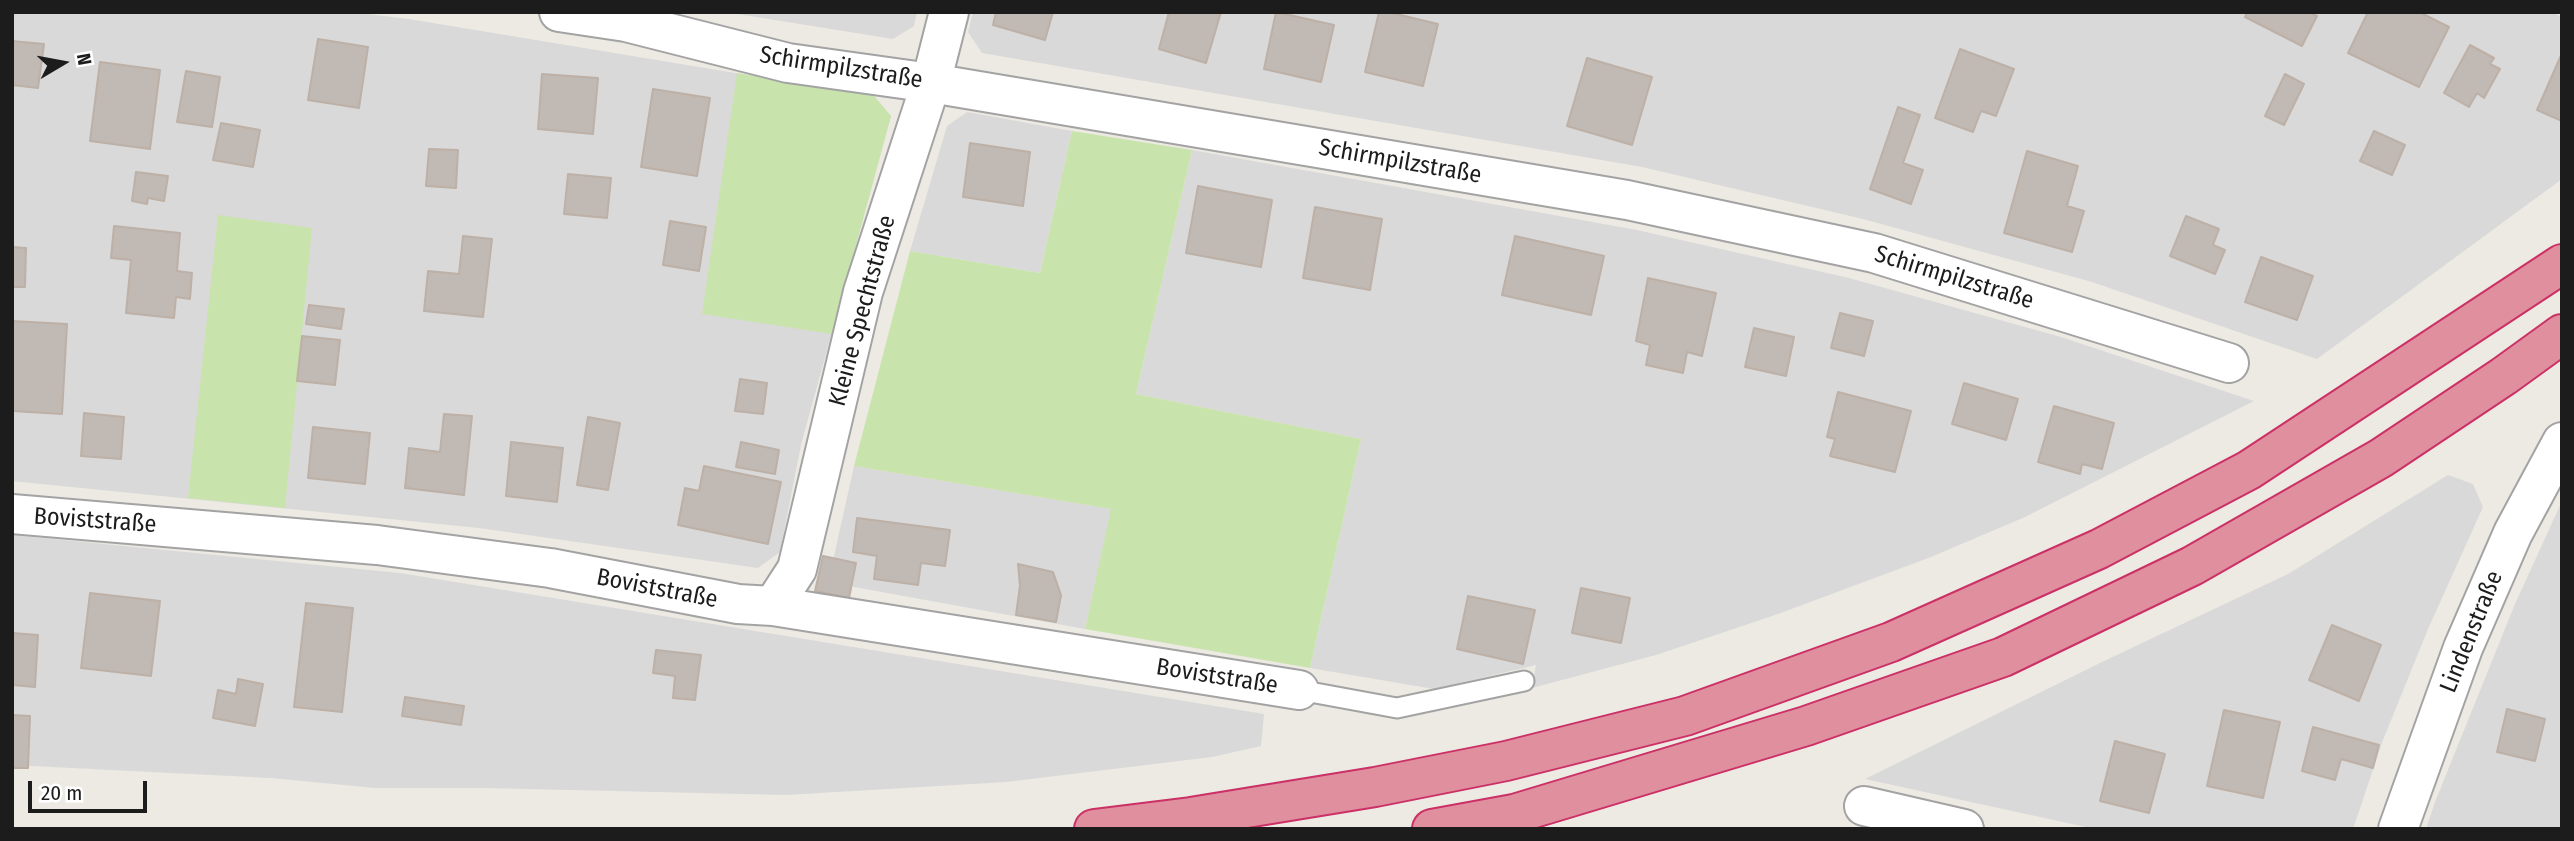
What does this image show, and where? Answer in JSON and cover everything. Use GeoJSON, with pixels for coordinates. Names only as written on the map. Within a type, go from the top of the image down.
{"type":"FeatureCollection","features":[{"type":"Feature","properties":{"kind":"highway"},"geometry":{"type":"LineString","coordinates":[[1094,829],[1217,813],[1375,787],[1506,761],[1685,716],[1891,642],[2099,549],[2249,470],[2562,264]]}},
{"type":"Feature","properties":{"kind":"highway"},"geometry":{"type":"LineString","coordinates":[[1432,829],[1514,814],[1806,726],[2003,657],[2192,566],[2370,465],[2562,334]]}},
{"type":"Feature","properties":{"kind":"street","name":"Schirmpilzstraße"},"geometry":{"type":"LineString","coordinates":[[559,12],[626,22],[788,63],[931,83],[1627,200],[1874,253],[2229,363]]}},
{"type":"Feature","properties":{"kind":"street","name":"Kleine Spechtstraße"},"geometry":{"type":"LineString","coordinates":[[773,606],[797,569],[863,292],[931,83],[949,12]]}},
{"type":"Feature","properties":{"kind":"street","name":"Lindenstraße"},"geometry":{"type":"LineString","coordinates":[[2398,829],[2463,648],[2513,533],[2562,442]]}},
{"type":"Feature","properties":{"kind":"street","name":"Boviststraße"},"geometry":{"type":"LineString","coordinates":[[12,514],[377,545],[550,568],[738,604],[773,606],[1299,690]]}},
{"type":"Feature","properties":{"kind":"street"},"geometry":{"type":"LineString","coordinates":[[1864,806],[1964,829]]}},
{"type":"Feature","properties":{"kind":"lane"},"geometry":{"type":"LineString","coordinates":[[1299,690],[1397,708],[1524,681]]}},
{"type":"Feature","properties":{"kind":"shaded area"},"geometry":{"type":"Polygon","coordinates":[[[12,12],[350,12],[409,19],[874,96],[891,116],[801,445],[780,552],[758,568],[479,528],[12,481],[12,12]]]}},
{"type":"Feature","properties":{"kind":"shaded area"},"geometry":{"type":"Polygon","coordinates":[[[725,12],[917,12],[914,26],[893,39],[725,12]]]}},
{"type":"Feature","properties":{"kind":"shaded area"},"geometry":{"type":"Polygon","coordinates":[[[973,12],[2551,12],[2562,17],[2562,179],[2317,359],[2092,282],[1863,219],[1642,167],[982,53],[968,32],[973,12]]]}},
{"type":"Feature","properties":{"kind":"shaded area"},"geometry":{"type":"Polygon","coordinates":[[[967,112],[1072,131],[1040,273],[910,251],[947,126],[967,112]]]}},
{"type":"Feature","properties":{"kind":"shaded area"},"geometry":{"type":"Polygon","coordinates":[[[1192,150],[1637,230],[1849,278],[2061,337],[2254,401],[2025,517],[1931,557],[1778,614],[1656,655],[1532,688],[1536,665],[1434,689],[1310,668],[1361,439],[1136,394],[1192,150]]]}},
{"type":"Feature","properties":{"kind":"shaded area"},"geometry":{"type":"Polygon","coordinates":[[[854,466],[1112,509],[1085,629],[843,585],[832,565],[854,466]]]}},
{"type":"Feature","properties":{"kind":"shaded area"},"geometry":{"type":"Polygon","coordinates":[[[2448,475],[2473,484],[2483,507],[2428,629],[2383,740],[2353,829],[2095,829],[1865,779],[2288,574],[2448,475]]]}},
{"type":"Feature","properties":{"kind":"shaded area"},"geometry":{"type":"Polygon","coordinates":[[[2562,501],[2562,829],[2426,829],[2515,604],[2562,501]]]}},
{"type":"Feature","properties":{"kind":"shaded area"},"geometry":{"type":"Polygon","coordinates":[[[12,535],[400,573],[1264,714],[1261,746],[1212,757],[1006,782],[786,795],[375,788],[271,778],[12,765],[12,535]]]}},
{"type":"Feature","properties":{"kind":"green space"},"geometry":{"type":"Polygon","coordinates":[[[737,73],[874,96],[891,116],[832,334],[702,314],[737,73]]]}},
{"type":"Feature","properties":{"kind":"green space"},"geometry":{"type":"Polygon","coordinates":[[[1072,131],[1192,150],[1136,394],[1361,439],[1310,668],[1085,629],[1111,509],[854,466],[910,251],[1040,273],[1072,131]]]}},
{"type":"Feature","properties":{"kind":"green space"},"geometry":{"type":"Polygon","coordinates":[[[218,215],[312,228],[285,508],[188,498],[218,215]]]}},
{"type":"Feature","properties":{"kind":"building"},"geometry":{"type":"Polygon","coordinates":[[[996,12],[1053,12],[1045,40],[993,25],[996,12]]]}},
{"type":"Feature","properties":{"kind":"building"},"geometry":{"type":"Polygon","coordinates":[[[1169,12],[1221,12],[1206,63],[1159,49],[1169,12]]]}},
{"type":"Feature","properties":{"kind":"building"},"geometry":{"type":"Polygon","coordinates":[[[1276,12],[1334,25],[1321,82],[1264,69],[1276,12]]]}},
{"type":"Feature","properties":{"kind":"building"},"geometry":{"type":"Polygon","coordinates":[[[1379,12],[1438,24],[1423,86],[1365,72],[1379,12]]]}},
{"type":"Feature","properties":{"kind":"building"},"geometry":{"type":"Polygon","coordinates":[[[2247,12],[2309,12],[2317,16],[2302,46],[2245,17],[2247,12]]]}},
{"type":"Feature","properties":{"kind":"building"},"geometry":{"type":"Polygon","coordinates":[[[2368,12],[2419,12],[2449,27],[2419,87],[2348,53],[2368,12]]]}},
{"type":"Feature","properties":{"kind":"building"},"geometry":{"type":"Polygon","coordinates":[[[318,39],[368,47],[359,108],[308,100],[318,39]]]}},
{"type":"Feature","properties":{"kind":"building"},"geometry":{"type":"Polygon","coordinates":[[[12,41],[44,44],[38,88],[12,85],[12,41]]]}},
{"type":"Feature","properties":{"kind":"building"},"geometry":{"type":"Polygon","coordinates":[[[2470,45],[2494,58],[2490,64],[2500,69],[2484,98],[2477,93],[2469,107],[2444,93],[2470,45]]]}},
{"type":"Feature","properties":{"kind":"building"},"geometry":{"type":"Polygon","coordinates":[[[1960,49],[2014,69],[1996,116],[1981,111],[1973,132],[1935,118],[1960,49]]]}},
{"type":"Feature","properties":{"kind":"building"},"geometry":{"type":"Polygon","coordinates":[[[2562,53],[2562,121],[2537,110],[2562,53]]]}},
{"type":"Feature","properties":{"kind":"building"},"geometry":{"type":"Polygon","coordinates":[[[1587,58],[1652,77],[1632,145],[1567,126],[1587,58]]]}},
{"type":"Feature","properties":{"kind":"building"},"geometry":{"type":"Polygon","coordinates":[[[100,62],[160,70],[150,149],[90,141],[100,62]]]}},
{"type":"Feature","properties":{"kind":"building"},"geometry":{"type":"Polygon","coordinates":[[[186,71],[220,77],[212,127],[177,122],[186,71]]]}},
{"type":"Feature","properties":{"kind":"building"},"geometry":{"type":"Polygon","coordinates":[[[542,74],[598,78],[593,134],[538,129],[542,74]]]}},
{"type":"Feature","properties":{"kind":"building"},"geometry":{"type":"Polygon","coordinates":[[[2285,74],[2304,84],[2284,125],[2265,116],[2285,74]]]}},
{"type":"Feature","properties":{"kind":"building"},"geometry":{"type":"Polygon","coordinates":[[[653,89],[710,98],[697,176],[641,167],[653,89]]]}},
{"type":"Feature","properties":{"kind":"building"},"geometry":{"type":"Polygon","coordinates":[[[1898,107],[1920,115],[1903,163],[1923,170],[1911,204],[1870,189],[1898,107]]]}},
{"type":"Feature","properties":{"kind":"building"},"geometry":{"type":"Polygon","coordinates":[[[221,123],[260,130],[253,167],[213,160],[221,123]]]}},
{"type":"Feature","properties":{"kind":"building"},"geometry":{"type":"Polygon","coordinates":[[[2374,131],[2405,145],[2392,175],[2360,161],[2374,131]]]}},
{"type":"Feature","properties":{"kind":"building"},"geometry":{"type":"Polygon","coordinates":[[[970,143],[1030,152],[1023,206],[963,197],[970,143]]]}},
{"type":"Feature","properties":{"kind":"building"},"geometry":{"type":"Polygon","coordinates":[[[429,149],[458,150],[456,188],[426,186],[429,149]]]}},
{"type":"Feature","properties":{"kind":"building"},"geometry":{"type":"Polygon","coordinates":[[[2027,151],[2078,166],[2067,206],[2084,211],[2072,252],[2004,233],[2027,151]]]}},
{"type":"Feature","properties":{"kind":"building"},"geometry":{"type":"Polygon","coordinates":[[[136,172],[168,176],[164,201],[148,198],[147,204],[132,201],[136,172]]]}},
{"type":"Feature","properties":{"kind":"building"},"geometry":{"type":"Polygon","coordinates":[[[568,174],[611,178],[607,218],[564,214],[568,174]]]}},
{"type":"Feature","properties":{"kind":"building"},"geometry":{"type":"Polygon","coordinates":[[[1198,186],[1272,200],[1261,267],[1186,253],[1198,186]]]}},
{"type":"Feature","properties":{"kind":"building"},"geometry":{"type":"Polygon","coordinates":[[[1315,207],[1382,219],[1370,290],[1303,278],[1315,207]]]}},
{"type":"Feature","properties":{"kind":"building"},"geometry":{"type":"Polygon","coordinates":[[[2186,216],[2219,229],[2213,245],[2225,250],[2215,274],[2170,256],[2186,216]]]}},
{"type":"Feature","properties":{"kind":"building"},"geometry":{"type":"Polygon","coordinates":[[[670,221],[706,227],[699,271],[663,265],[670,221]]]}},
{"type":"Feature","properties":{"kind":"building"},"geometry":{"type":"Polygon","coordinates":[[[114,226],[180,233],[177,271],[192,273],[190,299],[176,297],[174,318],[126,313],[131,260],[111,258],[114,226]]]}},
{"type":"Feature","properties":{"kind":"building"},"geometry":{"type":"Polygon","coordinates":[[[463,236],[492,239],[483,317],[424,311],[428,271],[459,274],[463,236]]]}},
{"type":"Feature","properties":{"kind":"building"},"geometry":{"type":"Polygon","coordinates":[[[1515,236],[1604,256],[1591,315],[1502,295],[1515,236]]]}},
{"type":"Feature","properties":{"kind":"building"},"geometry":{"type":"Polygon","coordinates":[[[12,247],[26,248],[25,287],[12,287],[12,247]]]}},
{"type":"Feature","properties":{"kind":"building"},"geometry":{"type":"Polygon","coordinates":[[[2261,257],[2313,276],[2297,320],[2245,302],[2261,257]]]}},
{"type":"Feature","properties":{"kind":"building"},"geometry":{"type":"Polygon","coordinates":[[[1648,278],[1716,293],[1702,356],[1687,352],[1683,373],[1646,365],[1650,345],[1636,341],[1648,278]]]}},
{"type":"Feature","properties":{"kind":"building"},"geometry":{"type":"Polygon","coordinates":[[[309,305],[344,309],[341,329],[306,324],[309,305]]]}},
{"type":"Feature","properties":{"kind":"building"},"geometry":{"type":"Polygon","coordinates":[[[1840,313],[1873,321],[1864,356],[1831,348],[1840,313]]]}},
{"type":"Feature","properties":{"kind":"building"},"geometry":{"type":"Polygon","coordinates":[[[12,321],[67,324],[62,414],[12,411],[12,321]]]}},
{"type":"Feature","properties":{"kind":"building"},"geometry":{"type":"Polygon","coordinates":[[[1754,328],[1794,337],[1786,376],[1745,367],[1754,328]]]}},
{"type":"Feature","properties":{"kind":"building"},"geometry":{"type":"Polygon","coordinates":[[[302,336],[340,340],[335,385],[297,381],[302,336]]]}},
{"type":"Feature","properties":{"kind":"building"},"geometry":{"type":"Polygon","coordinates":[[[740,379],[767,383],[763,414],[735,411],[740,379]]]}},
{"type":"Feature","properties":{"kind":"building"},"geometry":{"type":"Polygon","coordinates":[[[1964,383],[2018,399],[2006,440],[1952,424],[1964,383]]]}},
{"type":"Feature","properties":{"kind":"building"},"geometry":{"type":"Polygon","coordinates":[[[1838,392],[1911,411],[1895,472],[1830,456],[1835,439],[1827,437],[1838,392]]]}},
{"type":"Feature","properties":{"kind":"building"},"geometry":{"type":"Polygon","coordinates":[[[2054,406],[2114,423],[2102,469],[2082,464],[2080,474],[2038,462],[2054,406]]]}},
{"type":"Feature","properties":{"kind":"building"},"geometry":{"type":"Polygon","coordinates":[[[84,413],[124,417],[121,459],[81,456],[84,413]]]}},
{"type":"Feature","properties":{"kind":"building"},"geometry":{"type":"Polygon","coordinates":[[[444,414],[472,416],[464,495],[405,488],[409,448],[440,452],[444,414]]]}},
{"type":"Feature","properties":{"kind":"building"},"geometry":{"type":"Polygon","coordinates":[[[588,417],[620,423],[608,490],[577,485],[588,417]]]}},
{"type":"Feature","properties":{"kind":"building"},"geometry":{"type":"Polygon","coordinates":[[[313,427],[370,433],[365,484],[308,478],[313,427]]]}},
{"type":"Feature","properties":{"kind":"building"},"geometry":{"type":"Polygon","coordinates":[[[511,442],[563,448],[557,502],[506,496],[511,442]]]}},
{"type":"Feature","properties":{"kind":"building"},"geometry":{"type":"Polygon","coordinates":[[[741,442],[779,450],[775,474],[736,467],[741,442]]]}},
{"type":"Feature","properties":{"kind":"building"},"geometry":{"type":"Polygon","coordinates":[[[704,466],[781,482],[768,544],[678,525],[685,488],[699,491],[704,466]]]}},
{"type":"Feature","properties":{"kind":"building"},"geometry":{"type":"Polygon","coordinates":[[[857,518],[950,530],[945,566],[921,563],[918,585],[874,579],[877,556],[853,552],[857,518]]]}},
{"type":"Feature","properties":{"kind":"building"},"geometry":{"type":"Polygon","coordinates":[[[823,556],[856,563],[849,598],[815,591],[823,556]]]}},
{"type":"Feature","properties":{"kind":"building"},"geometry":{"type":"Polygon","coordinates":[[[1018,564],[1053,572],[1061,595],[1056,622],[1016,615],[1020,586],[1018,564]]]}},
{"type":"Feature","properties":{"kind":"building"},"geometry":{"type":"Polygon","coordinates":[[[1581,588],[1630,598],[1621,643],[1572,633],[1581,588]]]}},
{"type":"Feature","properties":{"kind":"building"},"geometry":{"type":"Polygon","coordinates":[[[90,593],[160,601],[151,676],[81,668],[90,593]]]}},
{"type":"Feature","properties":{"kind":"building"},"geometry":{"type":"Polygon","coordinates":[[[1468,596],[1535,610],[1523,664],[1457,649],[1468,596]]]}},
{"type":"Feature","properties":{"kind":"building"},"geometry":{"type":"Polygon","coordinates":[[[306,603],[353,608],[342,712],[294,707],[306,603]]]}},
{"type":"Feature","properties":{"kind":"building"},"geometry":{"type":"Polygon","coordinates":[[[2332,625],[2381,645],[2359,701],[2309,680],[2332,625]]]}},
{"type":"Feature","properties":{"kind":"building"},"geometry":{"type":"Polygon","coordinates":[[[12,633],[38,635],[35,687],[12,685],[12,633]]]}},
{"type":"Feature","properties":{"kind":"building"},"geometry":{"type":"Polygon","coordinates":[[[656,650],[701,655],[695,700],[673,698],[675,676],[653,673],[656,650]]]}},
{"type":"Feature","properties":{"kind":"building"},"geometry":{"type":"Polygon","coordinates":[[[238,679],[263,684],[255,726],[213,718],[218,690],[236,694],[238,679]]]}},
{"type":"Feature","properties":{"kind":"building"},"geometry":{"type":"Polygon","coordinates":[[[405,697],[464,706],[461,725],[402,716],[405,697]]]}},
{"type":"Feature","properties":{"kind":"building"},"geometry":{"type":"Polygon","coordinates":[[[2507,709],[2545,719],[2535,761],[2497,752],[2507,709]]]}},
{"type":"Feature","properties":{"kind":"building"},"geometry":{"type":"Polygon","coordinates":[[[2224,710],[2280,722],[2263,798],[2207,786],[2224,710]]]}},
{"type":"Feature","properties":{"kind":"building"},"geometry":{"type":"Polygon","coordinates":[[[12,715],[30,716],[28,768],[12,768],[12,715]]]}},
{"type":"Feature","properties":{"kind":"building"},"geometry":{"type":"Polygon","coordinates":[[[2313,727],[2379,745],[2373,768],[2341,759],[2335,780],[2302,771],[2313,727]]]}},
{"type":"Feature","properties":{"kind":"building"},"geometry":{"type":"Polygon","coordinates":[[[2115,741],[2165,754],[2149,813],[2100,801],[2115,741]]]}}]}
